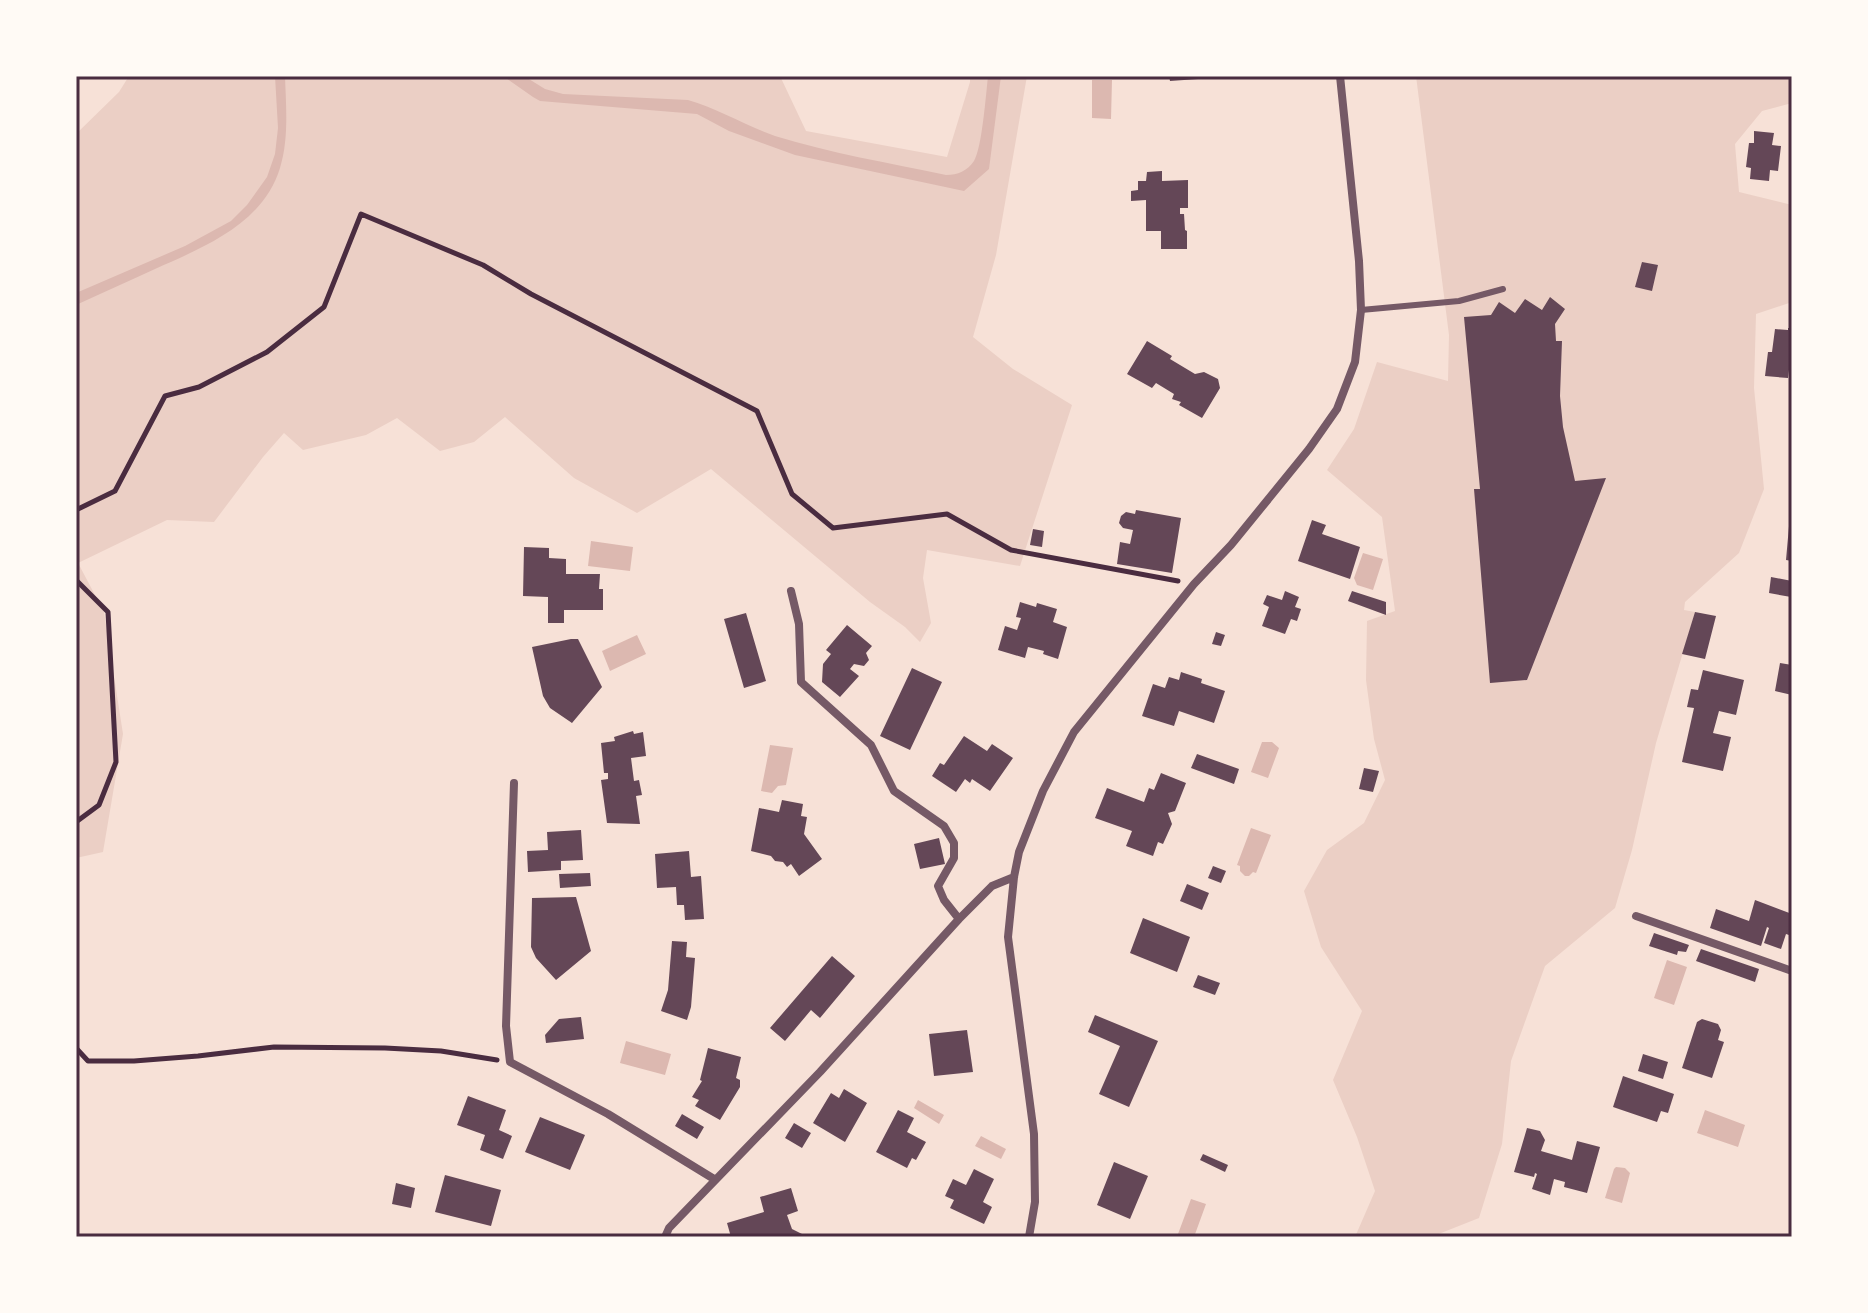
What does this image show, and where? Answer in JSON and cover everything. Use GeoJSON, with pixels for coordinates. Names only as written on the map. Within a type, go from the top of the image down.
{"type":"FeatureCollection","features":[{"type":"Feature","properties":{"kind":"street"},"geometry":{"type":"LineString","coordinates":[[1029,1237],[1035,1202],[1034,1134],[1008,937],[1019,852],[1043,791],[1074,732],[1194,584],[1231,545],[1309,449],[1337,409],[1355,362],[1361,310],[1340,76]]}},
{"type":"Feature","properties":{"kind":"street"},"geometry":{"type":"LineString","coordinates":[[791,591],[799,624],[801,682],[871,745],[894,791],[944,826],[954,843],[954,858],[938,886],[944,900],[959,919]]}},
{"type":"Feature","properties":{"kind":"street"},"geometry":{"type":"LineString","coordinates":[[514,783],[506,1026],[510,1062],[608,1114],[714,1179]]}},
{"type":"Feature","properties":{"kind":"street"},"geometry":{"type":"LineString","coordinates":[[665,1237],[669,1228],[714,1179],[820,1072],[959,919],[992,886],[1014,877]]}},
{"type":"Feature","properties":{"kind":"street"},"geometry":{"type":"LineString","coordinates":[[1636,916],[1792,971]]}},
{"type":"Feature","properties":{"kind":"lane"},"geometry":{"type":"LineString","coordinates":[[1361,310],[1459,301],[1503,289]]}},
{"type":"Feature","properties":{"kind":"path"},"geometry":{"type":"LineString","coordinates":[[76,510],[115,491],[165,396],[199,387],[267,352],[324,307],[361,214],[483,265],[531,294],[757,411],[792,494],[833,528],[947,514],[1011,550],[1194,584]]}},
{"type":"Feature","properties":{"kind":"path"},"geometry":{"type":"LineString","coordinates":[[76,580],[108,612],[116,762],[99,805],[76,822]]}},
{"type":"Feature","properties":{"kind":"path"},"geometry":{"type":"LineString","coordinates":[[76,1048],[88,1061],[134,1061],[274,1047],[441,1051],[510,1062]]}},
{"type":"Feature","properties":{"kind":"shaded area"},"geometry":{"type":"Polygon","coordinates":[[[129,76],[780,76],[806,131],[947,157],[970,76],[1027,76],[996,255],[973,337],[1013,369],[1072,405],[1020,566],[927,550],[923,578],[931,623],[920,642],[711,469],[637,513],[574,478],[505,417],[474,442],[440,451],[397,418],[366,435],[303,450],[284,433],[214,522],[167,520],[78,563],[104,612],[123,734],[103,852],[76,858],[76,134],[119,92],[129,76]]]}},
{"type":"Feature","properties":{"kind":"shaded area"},"geometry":{"type":"Polygon","coordinates":[[[275,76],[285,76],[285,146],[272,188],[260,204],[246,219],[212,242],[76,305],[76,293],[185,246],[231,221],[247,205],[267,177],[275,154],[278,128],[275,76]]]}},
{"type":"Feature","properties":{"kind":"shaded area"},"geometry":{"type":"Polygon","coordinates":[[[503,76],[524,76],[545,89],[563,94],[688,100],[796,142],[946,175],[962,172],[974,161],[988,76],[1001,76],[989,169],[964,191],[795,155],[729,131],[697,114],[540,101],[503,76]]]}},
{"type":"Feature","properties":{"kind":"shaded area"},"geometry":{"type":"Polygon","coordinates":[[[1416,76],[1792,76],[1792,103],[1762,111],[1735,144],[1739,192],[1792,205],[1792,302],[1756,314],[1754,388],[1764,489],[1739,553],[1685,602],[1684,610],[1695,612],[1656,743],[1632,850],[1615,908],[1545,966],[1511,1061],[1502,1144],[1479,1218],[1431,1237],[1355,1237],[1375,1191],[1333,1080],[1362,1011],[1321,947],[1304,891],[1327,850],[1364,823],[1385,780],[1374,739],[1366,680],[1367,621],[1395,611],[1382,517],[1327,470],[1354,429],[1377,362],[1448,381],[1449,335],[1416,76]]]}},
{"type":"Feature","properties":{"kind":"shaded area"},"geometry":{"type":"Polygon","coordinates":[[[1092,80],[1112,80],[1111,119],[1092,118],[1092,80]]]}},
{"type":"Feature","properties":{"kind":"shaded area"},"geometry":{"type":"Polygon","coordinates":[[[591,541],[633,547],[630,571],[588,566],[591,541]]]}},
{"type":"Feature","properties":{"kind":"shaded area"},"geometry":{"type":"Polygon","coordinates":[[[1363,553],[1383,559],[1373,590],[1357,585],[1354,578],[1363,553]]]}},
{"type":"Feature","properties":{"kind":"shaded area"},"geometry":{"type":"Polygon","coordinates":[[[637,635],[646,654],[610,671],[602,651],[637,635]]]}},
{"type":"Feature","properties":{"kind":"shaded area"},"geometry":{"type":"Polygon","coordinates":[[[1262,742],[1272,742],[1279,748],[1268,778],[1251,772],[1262,742]]]}},
{"type":"Feature","properties":{"kind":"shaded area"},"geometry":{"type":"Polygon","coordinates":[[[770,745],[793,748],[786,785],[778,786],[772,793],[761,791],[770,745]]]}},
{"type":"Feature","properties":{"kind":"shaded area"},"geometry":{"type":"Polygon","coordinates":[[[1251,828],[1271,835],[1256,873],[1245,876],[1237,865],[1251,828]]]}},
{"type":"Feature","properties":{"kind":"shaded area"},"geometry":{"type":"Polygon","coordinates":[[[1667,960],[1687,967],[1674,1005],[1654,998],[1667,960]]]}},
{"type":"Feature","properties":{"kind":"shaded area"},"geometry":{"type":"Polygon","coordinates":[[[626,1041],[671,1054],[665,1075],[620,1063],[626,1041]]]}},
{"type":"Feature","properties":{"kind":"shaded area"},"geometry":{"type":"Polygon","coordinates":[[[918,1100],[944,1115],[939,1124],[914,1108],[918,1100]]]}},
{"type":"Feature","properties":{"kind":"shaded area"},"geometry":{"type":"Polygon","coordinates":[[[1705,1110],[1745,1125],[1738,1147],[1697,1133],[1705,1110]]]}},
{"type":"Feature","properties":{"kind":"shaded area"},"geometry":{"type":"Polygon","coordinates":[[[981,1136],[1006,1149],[1001,1159],[975,1146],[981,1136]]]}},
{"type":"Feature","properties":{"kind":"shaded area"},"geometry":{"type":"Polygon","coordinates":[[[1616,1167],[1625,1168],[1630,1173],[1622,1203],[1605,1198],[1616,1167]]]}},
{"type":"Feature","properties":{"kind":"shaded area"},"geometry":{"type":"Polygon","coordinates":[[[1191,1199],[1206,1204],[1194,1237],[1185,1237],[1178,1234],[1191,1199]]]}},
{"type":"Feature","properties":{"kind":"building"},"geometry":{"type":"Polygon","coordinates":[[[1169,76],[1212,76],[1212,78],[1170,81],[1169,76]]]}},
{"type":"Feature","properties":{"kind":"building"},"geometry":{"type":"Polygon","coordinates":[[[1754,131],[1774,133],[1772,145],[1781,146],[1778,171],[1770,170],[1769,181],[1750,179],[1751,168],[1746,167],[1749,143],[1754,143],[1754,131]]]}},
{"type":"Feature","properties":{"kind":"building"},"geometry":{"type":"Polygon","coordinates":[[[1162,171],[1162,181],[1188,180],[1188,208],[1180,208],[1187,231],[1187,249],[1161,249],[1161,231],[1146,231],[1146,200],[1131,201],[1131,191],[1138,190],[1138,181],[1146,181],[1147,172],[1162,171]]]}},
{"type":"Feature","properties":{"kind":"building"},"geometry":{"type":"Polygon","coordinates":[[[1642,262],[1658,265],[1652,291],[1635,287],[1642,262]]]}},
{"type":"Feature","properties":{"kind":"building"},"geometry":{"type":"Polygon","coordinates":[[[1550,297],[1565,309],[1555,324],[1556,341],[1562,341],[1560,396],[1563,427],[1575,481],[1606,478],[1527,680],[1490,683],[1474,489],[1480,489],[1464,317],[1491,315],[1499,302],[1515,313],[1525,299],[1542,310],[1550,297]]]}},
{"type":"Feature","properties":{"kind":"building"},"geometry":{"type":"Polygon","coordinates":[[[1792,328],[1792,363],[1788,378],[1765,376],[1775,329],[1792,328]]]}},
{"type":"Feature","properties":{"kind":"building"},"geometry":{"type":"Polygon","coordinates":[[[1147,341],[1195,374],[1204,372],[1218,379],[1220,388],[1202,418],[1179,405],[1181,402],[1172,399],[1174,394],[1156,383],[1152,388],[1127,374],[1147,341]]]}},
{"type":"Feature","properties":{"kind":"building"},"geometry":{"type":"Polygon","coordinates":[[[1136,510],[1181,518],[1172,573],[1117,564],[1120,542],[1130,544],[1133,530],[1123,528],[1119,523],[1121,516],[1126,512],[1135,514],[1136,510]]]}},
{"type":"Feature","properties":{"kind":"building"},"geometry":{"type":"Polygon","coordinates":[[[1792,515],[1792,561],[1786,560],[1792,515]]]}},
{"type":"Feature","properties":{"kind":"building"},"geometry":{"type":"Polygon","coordinates":[[[1312,520],[1326,525],[1322,534],[1360,547],[1350,579],[1298,561],[1312,520]]]}},
{"type":"Feature","properties":{"kind":"building"},"geometry":{"type":"Polygon","coordinates":[[[1033,529],[1044,531],[1042,547],[1030,545],[1033,529]]]}},
{"type":"Feature","properties":{"kind":"building"},"geometry":{"type":"Polygon","coordinates":[[[524,547],[549,548],[549,558],[566,559],[566,574],[600,574],[603,610],[564,610],[564,623],[548,623],[548,597],[523,596],[524,547]]]}},
{"type":"Feature","properties":{"kind":"building"},"geometry":{"type":"Polygon","coordinates":[[[1771,577],[1792,581],[1791,597],[1769,593],[1771,577]]]}},
{"type":"Feature","properties":{"kind":"building"},"geometry":{"type":"Polygon","coordinates":[[[1285,591],[1299,597],[1295,607],[1301,609],[1297,621],[1291,619],[1285,634],[1262,626],[1269,607],[1263,604],[1267,595],[1282,600],[1285,591]]]}},
{"type":"Feature","properties":{"kind":"building"},"geometry":{"type":"Polygon","coordinates":[[[1352,591],[1386,602],[1386,615],[1348,601],[1352,591]]]}},
{"type":"Feature","properties":{"kind":"building"},"geometry":{"type":"Polygon","coordinates":[[[1020,602],[1057,609],[1053,622],[1067,627],[1058,659],[1028,647],[1025,658],[998,650],[1005,626],[1017,630],[1021,618],[1016,617],[1020,602]]]}},
{"type":"Feature","properties":{"kind":"building"},"geometry":{"type":"Polygon","coordinates":[[[1695,612],[1716,616],[1705,659],[1682,654],[1695,612]]]}},
{"type":"Feature","properties":{"kind":"building"},"geometry":{"type":"Polygon","coordinates":[[[746,613],[766,681],[744,688],[724,619],[746,613]]]}},
{"type":"Feature","properties":{"kind":"building"},"geometry":{"type":"Polygon","coordinates":[[[847,625],[872,646],[866,653],[869,660],[864,666],[854,664],[850,669],[859,676],[840,697],[822,682],[823,664],[831,654],[826,650],[847,625]]]}},
{"type":"Feature","properties":{"kind":"building"},"geometry":{"type":"Polygon","coordinates":[[[1216,632],[1225,635],[1221,646],[1212,644],[1216,632]]]}},
{"type":"Feature","properties":{"kind":"building"},"geometry":{"type":"Polygon","coordinates":[[[578,639],[602,687],[572,723],[550,708],[543,696],[532,647],[578,639]]]}},
{"type":"Feature","properties":{"kind":"building"},"geometry":{"type":"Polygon","coordinates":[[[1780,663],[1792,665],[1792,695],[1775,691],[1780,663]]]}},
{"type":"Feature","properties":{"kind":"building"},"geometry":{"type":"Polygon","coordinates":[[[912,668],[942,682],[910,750],[880,736],[912,668]]]}},
{"type":"Feature","properties":{"kind":"building"},"geometry":{"type":"Polygon","coordinates":[[[1703,670],[1744,680],[1736,715],[1719,711],[1713,733],[1731,737],[1723,771],[1682,762],[1694,708],[1687,707],[1691,689],[1698,690],[1703,670]]]}},
{"type":"Feature","properties":{"kind":"building"},"geometry":{"type":"Polygon","coordinates":[[[1181,672],[1225,691],[1214,723],[1179,711],[1174,726],[1142,716],[1153,684],[1165,688],[1169,677],[1179,680],[1181,672]]]}},
{"type":"Feature","properties":{"kind":"building"},"geometry":{"type":"Polygon","coordinates":[[[633,731],[634,734],[643,732],[646,756],[631,758],[634,781],[639,780],[642,795],[636,796],[640,824],[607,823],[601,780],[608,779],[608,773],[604,773],[601,743],[615,741],[614,737],[633,731]]]}},
{"type":"Feature","properties":{"kind":"building"},"geometry":{"type":"Polygon","coordinates":[[[964,736],[987,751],[992,744],[1013,758],[990,791],[972,779],[970,783],[965,779],[956,792],[932,776],[940,763],[944,765],[964,736]]]}},
{"type":"Feature","properties":{"kind":"building"},"geometry":{"type":"Polygon","coordinates":[[[1197,754],[1239,769],[1234,784],[1191,768],[1197,754]]]}},
{"type":"Feature","properties":{"kind":"building"},"geometry":{"type":"Polygon","coordinates":[[[1364,768],[1379,771],[1373,792],[1359,789],[1364,768]]]}},
{"type":"Feature","properties":{"kind":"building"},"geometry":{"type":"Polygon","coordinates":[[[1161,773],[1186,783],[1175,811],[1168,813],[1172,824],[1163,844],[1158,842],[1153,856],[1126,846],[1132,831],[1095,818],[1107,788],[1144,802],[1149,788],[1154,790],[1161,773]]]}},
{"type":"Feature","properties":{"kind":"building"},"geometry":{"type":"Polygon","coordinates":[[[782,800],[803,804],[801,816],[807,817],[804,834],[822,859],[799,876],[791,864],[787,867],[771,856],[751,851],[759,808],[779,812],[782,800]]]}},
{"type":"Feature","properties":{"kind":"building"},"geometry":{"type":"Polygon","coordinates":[[[581,830],[583,860],[561,861],[561,870],[528,872],[527,851],[548,850],[547,832],[581,830]]]}},
{"type":"Feature","properties":{"kind":"building"},"geometry":{"type":"Polygon","coordinates":[[[939,838],[945,864],[920,869],[914,844],[939,838]]]}},
{"type":"Feature","properties":{"kind":"building"},"geometry":{"type":"Polygon","coordinates":[[[689,851],[691,877],[701,876],[704,919],[685,920],[684,905],[677,905],[676,887],[657,888],[655,854],[689,851]]]}},
{"type":"Feature","properties":{"kind":"building"},"geometry":{"type":"Polygon","coordinates":[[[1213,866],[1226,871],[1221,883],[1208,878],[1213,866]]]}},
{"type":"Feature","properties":{"kind":"building"},"geometry":{"type":"Polygon","coordinates":[[[590,873],[591,886],[560,888],[559,874],[590,873]]]}},
{"type":"Feature","properties":{"kind":"building"},"geometry":{"type":"Polygon","coordinates":[[[1187,884],[1209,893],[1202,910],[1180,901],[1187,884]]]}},
{"type":"Feature","properties":{"kind":"building"},"geometry":{"type":"Polygon","coordinates":[[[576,897],[591,951],[556,980],[536,958],[531,947],[532,898],[576,897]]]}},
{"type":"Feature","properties":{"kind":"building"},"geometry":{"type":"Polygon","coordinates":[[[1755,900],[1792,914],[1792,936],[1786,934],[1781,949],[1764,943],[1767,927],[1761,946],[1710,928],[1716,909],[1749,921],[1755,900]]]}},
{"type":"Feature","properties":{"kind":"building"},"geometry":{"type":"Polygon","coordinates":[[[1143,918],[1190,937],[1177,972],[1130,953],[1143,918]]]}},
{"type":"Feature","properties":{"kind":"building"},"geometry":{"type":"Polygon","coordinates":[[[1654,933],[1689,945],[1686,952],[1678,951],[1677,955],[1649,946],[1654,933]]]}},
{"type":"Feature","properties":{"kind":"building"},"geometry":{"type":"Polygon","coordinates":[[[672,941],[687,942],[686,957],[695,958],[687,1020],[661,1011],[668,990],[672,941]]]}},
{"type":"Feature","properties":{"kind":"building"},"geometry":{"type":"Polygon","coordinates":[[[1701,949],[1759,969],[1755,982],[1696,961],[1701,949]]]}},
{"type":"Feature","properties":{"kind":"building"},"geometry":{"type":"Polygon","coordinates":[[[832,956],[855,976],[820,1018],[811,1010],[785,1041],[770,1028],[832,956]]]}},
{"type":"Feature","properties":{"kind":"building"},"geometry":{"type":"Polygon","coordinates":[[[1198,975],[1220,983],[1215,995],[1193,987],[1198,975]]]}},
{"type":"Feature","properties":{"kind":"building"},"geometry":{"type":"Polygon","coordinates":[[[1095,1015],[1158,1041],[1129,1107],[1099,1094],[1120,1046],[1088,1032],[1095,1015]]]}},
{"type":"Feature","properties":{"kind":"building"},"geometry":{"type":"Polygon","coordinates":[[[581,1017],[584,1039],[546,1043],[545,1035],[559,1019],[581,1017]]]}},
{"type":"Feature","properties":{"kind":"building"},"geometry":{"type":"Polygon","coordinates":[[[1702,1019],[1718,1024],[1721,1030],[1718,1040],[1724,1042],[1712,1078],[1682,1068],[1697,1022],[1702,1019]]]}},
{"type":"Feature","properties":{"kind":"building"},"geometry":{"type":"Polygon","coordinates":[[[967,1030],[973,1072],[934,1076],[929,1034],[967,1030]]]}},
{"type":"Feature","properties":{"kind":"building"},"geometry":{"type":"Polygon","coordinates":[[[708,1048],[741,1057],[736,1078],[740,1080],[740,1087],[720,1120],[695,1106],[699,1100],[692,1097],[702,1081],[708,1048]]]}},
{"type":"Feature","properties":{"kind":"building"},"geometry":{"type":"Polygon","coordinates":[[[1643,1054],[1668,1062],[1663,1079],[1638,1071],[1643,1054]]]}},
{"type":"Feature","properties":{"kind":"building"},"geometry":{"type":"Polygon","coordinates":[[[1623,1076],[1674,1094],[1668,1113],[1661,1111],[1657,1122],[1613,1107],[1623,1076]]]}},
{"type":"Feature","properties":{"kind":"building"},"geometry":{"type":"Polygon","coordinates":[[[844,1089],[867,1103],[845,1142],[813,1123],[831,1093],[839,1098],[844,1089]]]}},
{"type":"Feature","properties":{"kind":"building"},"geometry":{"type":"Polygon","coordinates":[[[468,1096],[506,1110],[499,1130],[512,1136],[503,1159],[480,1150],[485,1135],[457,1125],[468,1096]]]}},
{"type":"Feature","properties":{"kind":"building"},"geometry":{"type":"Polygon","coordinates":[[[898,1110],[914,1118],[907,1132],[926,1142],[916,1160],[912,1158],[907,1168],[876,1152],[898,1110]]]}},
{"type":"Feature","properties":{"kind":"building"},"geometry":{"type":"Polygon","coordinates":[[[682,1114],[704,1127],[697,1139],[675,1126],[682,1114]]]}},
{"type":"Feature","properties":{"kind":"building"},"geometry":{"type":"Polygon","coordinates":[[[540,1117],[585,1135],[570,1170],[525,1152],[540,1117]]]}},
{"type":"Feature","properties":{"kind":"building"},"geometry":{"type":"Polygon","coordinates":[[[794,1123],[811,1133],[802,1148],[785,1138],[794,1123]]]}},
{"type":"Feature","properties":{"kind":"building"},"geometry":{"type":"Polygon","coordinates":[[[1527,1128],[1540,1131],[1545,1140],[1541,1151],[1572,1160],[1577,1141],[1600,1147],[1587,1193],[1564,1187],[1565,1182],[1554,1179],[1550,1195],[1532,1189],[1537,1174],[1534,1177],[1514,1172],[1527,1128]]]}},
{"type":"Feature","properties":{"kind":"building"},"geometry":{"type":"Polygon","coordinates":[[[1203,1154],[1228,1165],[1225,1172],[1200,1160],[1203,1154]]]}},
{"type":"Feature","properties":{"kind":"building"},"geometry":{"type":"Polygon","coordinates":[[[1114,1162],[1148,1176],[1130,1219],[1097,1205],[1114,1162]]]}},
{"type":"Feature","properties":{"kind":"building"},"geometry":{"type":"Polygon","coordinates":[[[974,1169],[994,1179],[983,1202],[992,1207],[984,1224],[950,1208],[954,1200],[945,1196],[953,1179],[966,1185],[974,1169]]]}},
{"type":"Feature","properties":{"kind":"building"},"geometry":{"type":"Polygon","coordinates":[[[445,1175],[501,1190],[491,1226],[435,1212],[445,1175]]]}},
{"type":"Feature","properties":{"kind":"building"},"geometry":{"type":"Polygon","coordinates":[[[396,1183],[415,1188],[411,1208],[392,1204],[396,1183]]]}},
{"type":"Feature","properties":{"kind":"building"},"geometry":{"type":"Polygon","coordinates":[[[791,1188],[798,1211],[787,1215],[792,1229],[808,1237],[731,1237],[727,1223],[764,1212],[760,1197],[791,1188]]]}}]}
